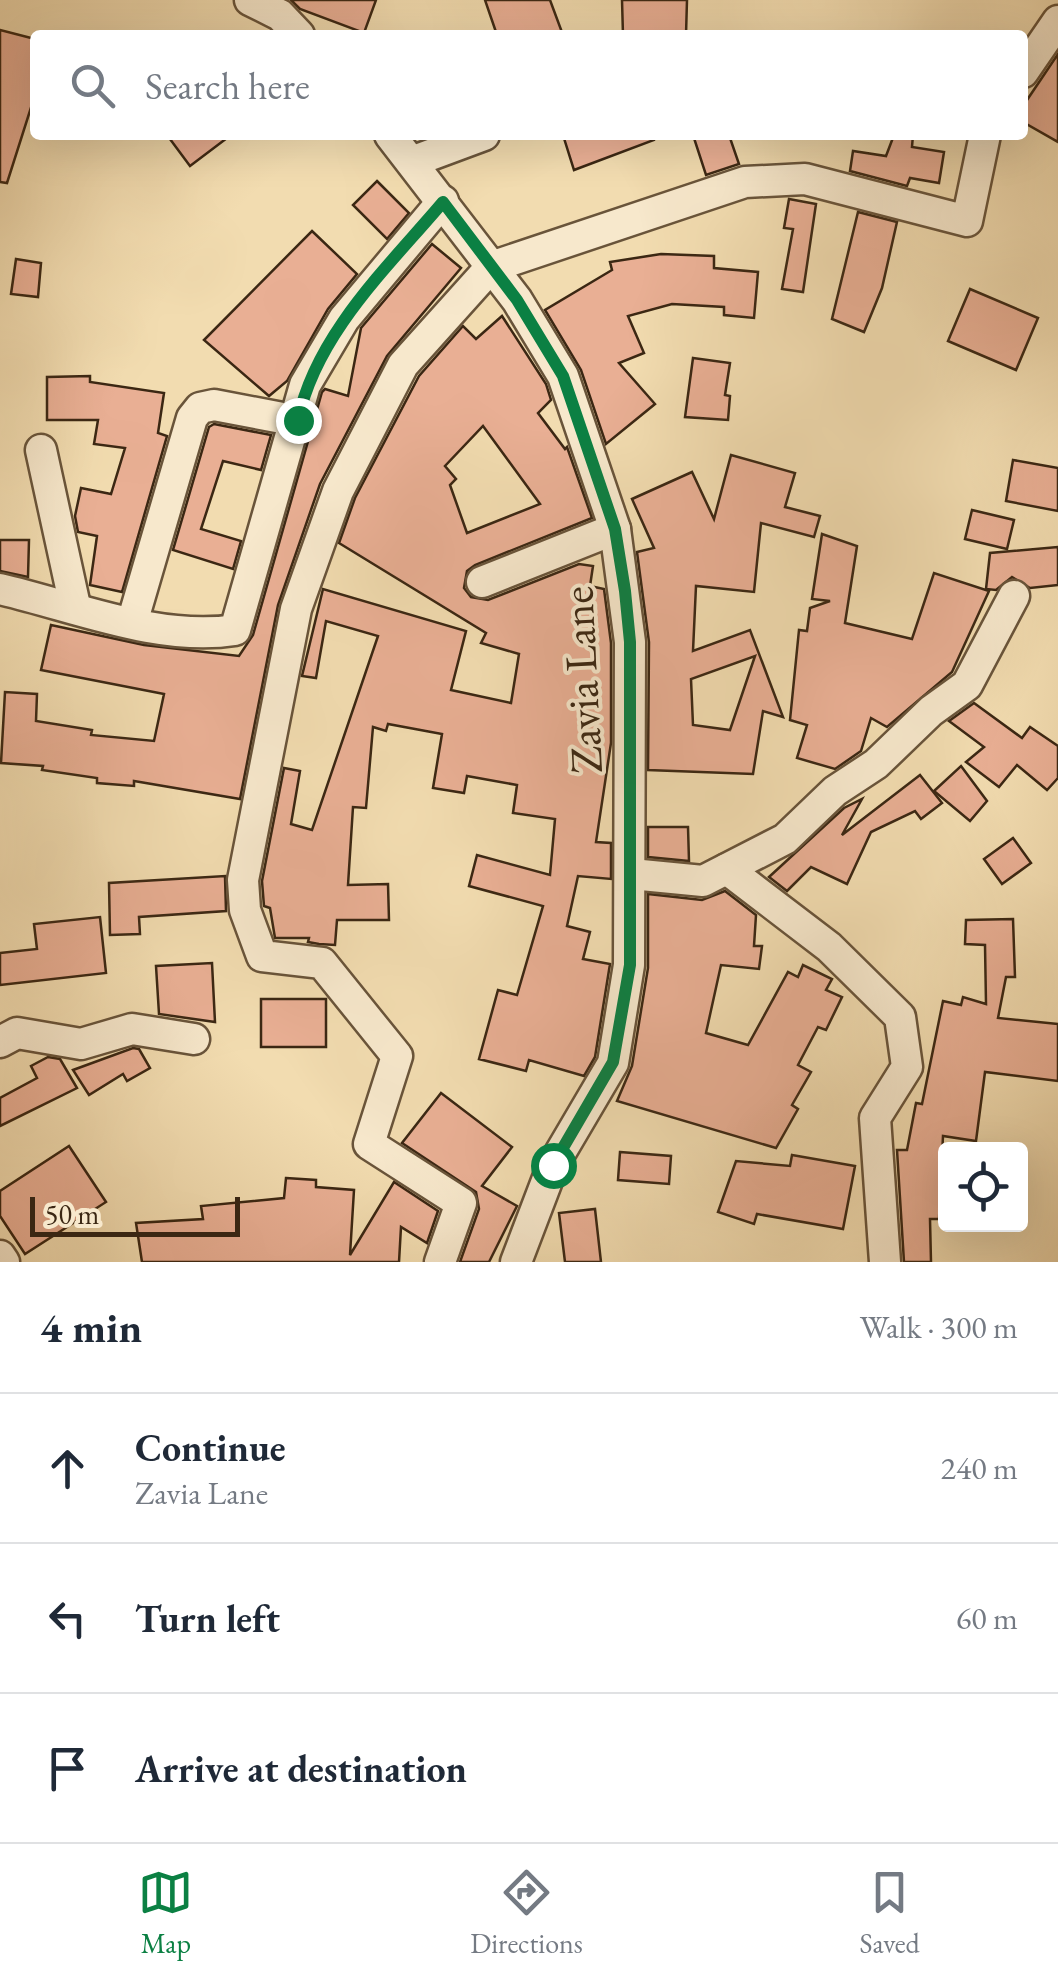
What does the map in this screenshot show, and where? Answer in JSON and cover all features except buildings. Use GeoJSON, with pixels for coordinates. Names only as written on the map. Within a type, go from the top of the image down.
{"type":"FeatureCollection","features":[{"type":"Feature","properties":{"kind":"street"},"geometry":{"type":"LineString","coordinates":[[250,0],[280,15],[294,30]]}},
{"type":"Feature","properties":{"kind":"street"},"geometry":{"type":"LineString","coordinates":[[1028,65],[1058,21]]}},
{"type":"Feature","properties":{"kind":"street","name":"Zavia Lane"},"geometry":{"type":"LineString","coordinates":[[395,140],[517,300],[563,376],[615,529],[630,642],[630,965],[613,1062],[553,1165],[516,1262]]}},
{"type":"Feature","properties":{"kind":"street"},"geometry":{"type":"LineString","coordinates":[[414,161],[471,140]]}},
{"type":"Feature","properties":{"kind":"street"},"geometry":{"type":"LineString","coordinates":[[440,1262],[461,1203],[369,1144],[397,1056],[322,963],[262,956],[245,910],[243,880],[296,609],[338,491],[403,365],[491,267],[744,182],[806,179],[966,221],[984,140]]}},
{"type":"Feature","properties":{"kind":"street"},"geometry":{"type":"LineString","coordinates":[[0,589],[132,622],[216,633],[235,630],[298,420],[305,384],[344,319],[443,202]]}},
{"type":"Feature","properties":{"kind":"street"},"geometry":{"type":"LineString","coordinates":[[132,622],[192,418],[200,408],[214,405],[298,420]]}},
{"type":"Feature","properties":{"kind":"street"},"geometry":{"type":"LineString","coordinates":[[42,450],[75,606]]}},
{"type":"Feature","properties":{"kind":"street"},"geometry":{"type":"LineString","coordinates":[[482,582],[615,529]]}},
{"type":"Feature","properties":{"kind":"street"},"geometry":{"type":"LineString","coordinates":[[631,874],[703,881],[785,839],[835,792],[876,764],[930,712],[967,685],[1014,596]]}},
{"type":"Feature","properties":{"kind":"street"},"geometry":{"type":"LineString","coordinates":[[727,869],[829,947],[900,1017],[906,1066],[875,1118],[885,1262]]}},
{"type":"Feature","properties":{"kind":"street"},"geometry":{"type":"LineString","coordinates":[[0,1042],[18,1032],[81,1044],[132,1029],[194,1039]]}},
{"type":"Feature","properties":{"kind":"route"},"geometry":{"type":"LineString","coordinates":[[298,420],[305,384],[344,319],[443,202],[517,300],[563,376],[615,529],[625,591],[630,642],[630,965],[613,1062],[553,1165]]}}]}
